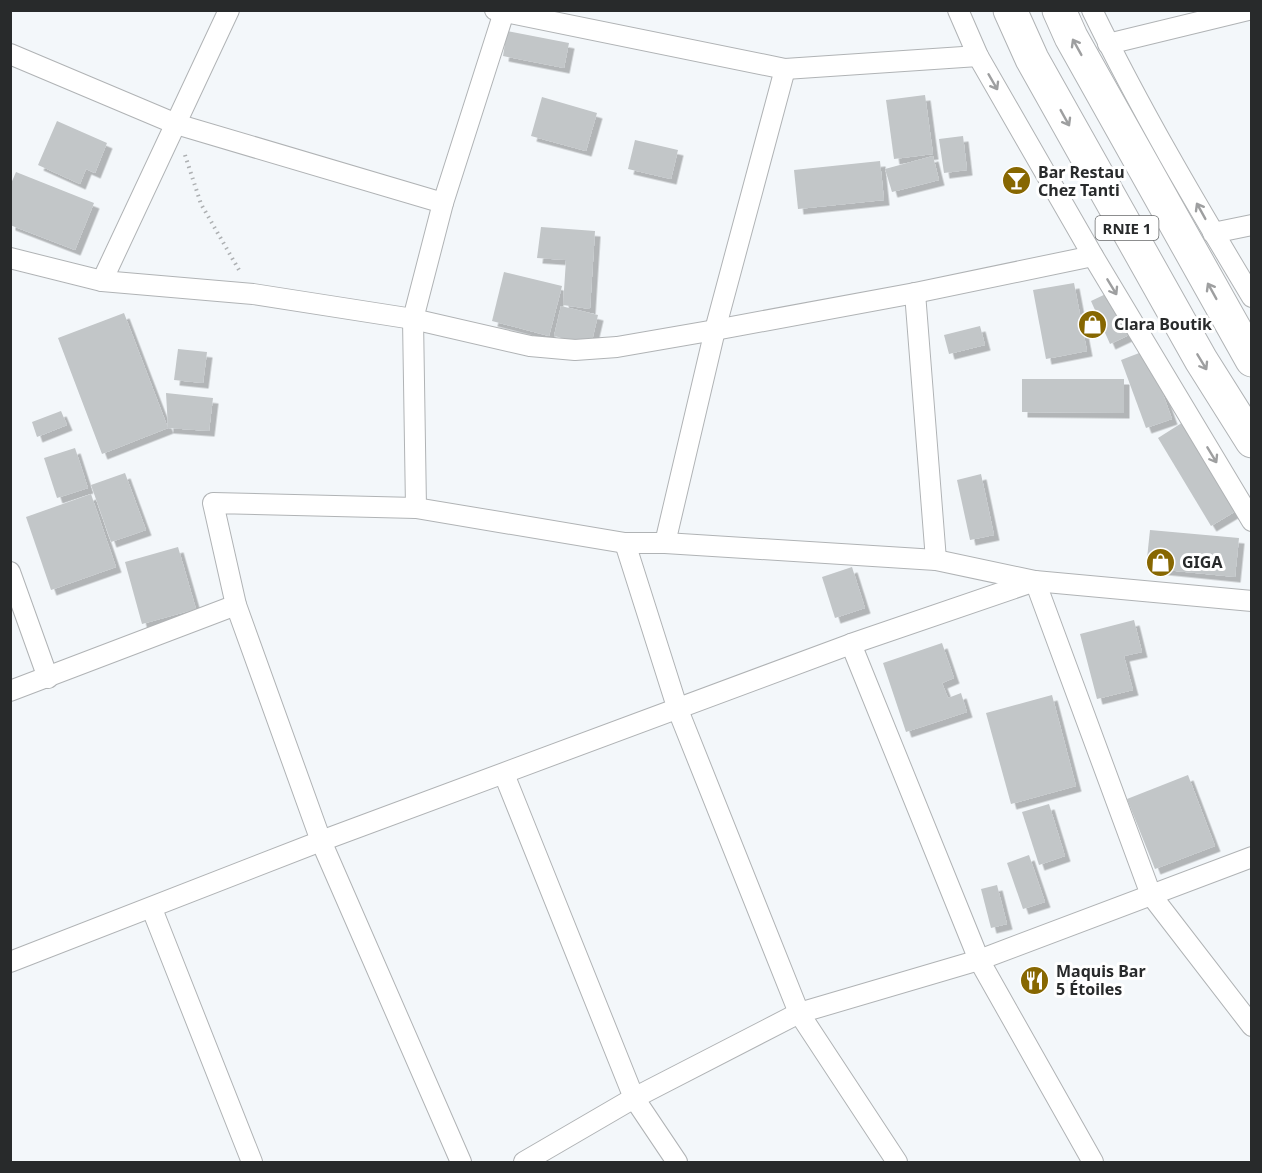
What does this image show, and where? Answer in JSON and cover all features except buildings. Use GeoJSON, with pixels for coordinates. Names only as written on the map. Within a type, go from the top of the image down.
{"type":"FeatureCollection","features":[{"type":"Feature","properties":{"kind":"highway","name":"RNIE 1"},"geometry":{"type":"LineString","coordinates":[[1010,10],[1032,59],[1178,319],[1251,441]]}},
{"type":"Feature","properties":{"kind":"highway","name":"RNIE 1"},"geometry":{"type":"LineString","coordinates":[[1059,10],[1071,37],[1251,360]]}},
{"type":"Feature","properties":{"kind":"street"},"geometry":{"type":"LineString","coordinates":[[102,280],[230,10]]}},
{"type":"Feature","properties":{"kind":"street"},"geometry":{"type":"LineString","coordinates":[[958,10],[978,56],[1093,256],[1251,521]]}},
{"type":"Feature","properties":{"kind":"street"},"geometry":{"type":"LineString","coordinates":[[1092,10],[1108,44],[1251,297]]}},
{"type":"Feature","properties":{"kind":"street"},"geometry":{"type":"LineString","coordinates":[[1108,44],[1248,10]]}},
{"type":"Feature","properties":{"kind":"street"},"geometry":{"type":"LineString","coordinates":[[416,508],[413,319],[443,203],[499,11],[785,69],[978,56]]}},
{"type":"Feature","properties":{"kind":"street"},"geometry":{"type":"LineString","coordinates":[[10,54],[176,124],[443,203]]}},
{"type":"Feature","properties":{"kind":"street"},"geometry":{"type":"LineString","coordinates":[[665,543],[715,330],[785,69]]}},
{"type":"Feature","properties":{"kind":"street"},"geometry":{"type":"LineString","coordinates":[[1213,233],[1251,225]]}},
{"type":"Feature","properties":{"kind":"street"},"geometry":{"type":"LineString","coordinates":[[10,258],[102,280],[254,294],[413,319],[530,346],[575,350],[617,347],[715,330],[915,293],[1093,256]]}},
{"type":"Feature","properties":{"kind":"street"},"geometry":{"type":"LineString","coordinates":[[915,293],[936,560]]}},
{"type":"Feature","properties":{"kind":"street"},"geometry":{"type":"LineString","coordinates":[[461,1162],[321,841],[237,605],[213,503],[416,508],[625,543],[665,543],[936,560],[1035,581],[1251,601]]}},
{"type":"Feature","properties":{"kind":"street"},"geometry":{"type":"LineString","coordinates":[[625,543],[678,710],[799,1013],[897,1162]]}},
{"type":"Feature","properties":{"kind":"street"},"geometry":{"type":"LineString","coordinates":[[10,572],[48,678]]}},
{"type":"Feature","properties":{"kind":"street"},"geometry":{"type":"LineString","coordinates":[[10,962],[152,909],[321,841],[851,644],[1035,581]]}},
{"type":"Feature","properties":{"kind":"street"},"geometry":{"type":"LineString","coordinates":[[1035,581],[1151,895],[1251,1026]]}},
{"type":"Feature","properties":{"kind":"street"},"geometry":{"type":"LineString","coordinates":[[10,692],[237,605]]}},
{"type":"Feature","properties":{"kind":"street"},"geometry":{"type":"LineString","coordinates":[[851,644],[979,960],[1093,1162]]}},
{"type":"Feature","properties":{"kind":"street"},"geometry":{"type":"LineString","coordinates":[[504,774],[634,1098],[677,1162]]}},
{"type":"Feature","properties":{"kind":"street"},"geometry":{"type":"LineString","coordinates":[[524,1162],[634,1098],[799,1013],[979,960],[1251,857]]}},
{"type":"Feature","properties":{"kind":"street"},"geometry":{"type":"LineString","coordinates":[[152,909],[252,1162]]}},
{"type":"Feature","properties":{"kind":"path"},"geometry":{"type":"LineString","coordinates":[[176,124],[201,204],[254,294]]}},
{"type":"Feature","properties":{"kind":"place","name":"Bar Restau Chez Tanti"},"geometry":{"type":"Point","coordinates":[1017,181]}},
{"type":"Feature","properties":{"kind":"place","name":"Clara Boutik"},"geometry":{"type":"Point","coordinates":[1093,324]}},
{"type":"Feature","properties":{"kind":"place","name":"GIGA"},"geometry":{"type":"Point","coordinates":[1161,562]}},
{"type":"Feature","properties":{"kind":"place","name":"Maquis Bar 5 Étoiles"},"geometry":{"type":"Point","coordinates":[1035,980]}}]}
